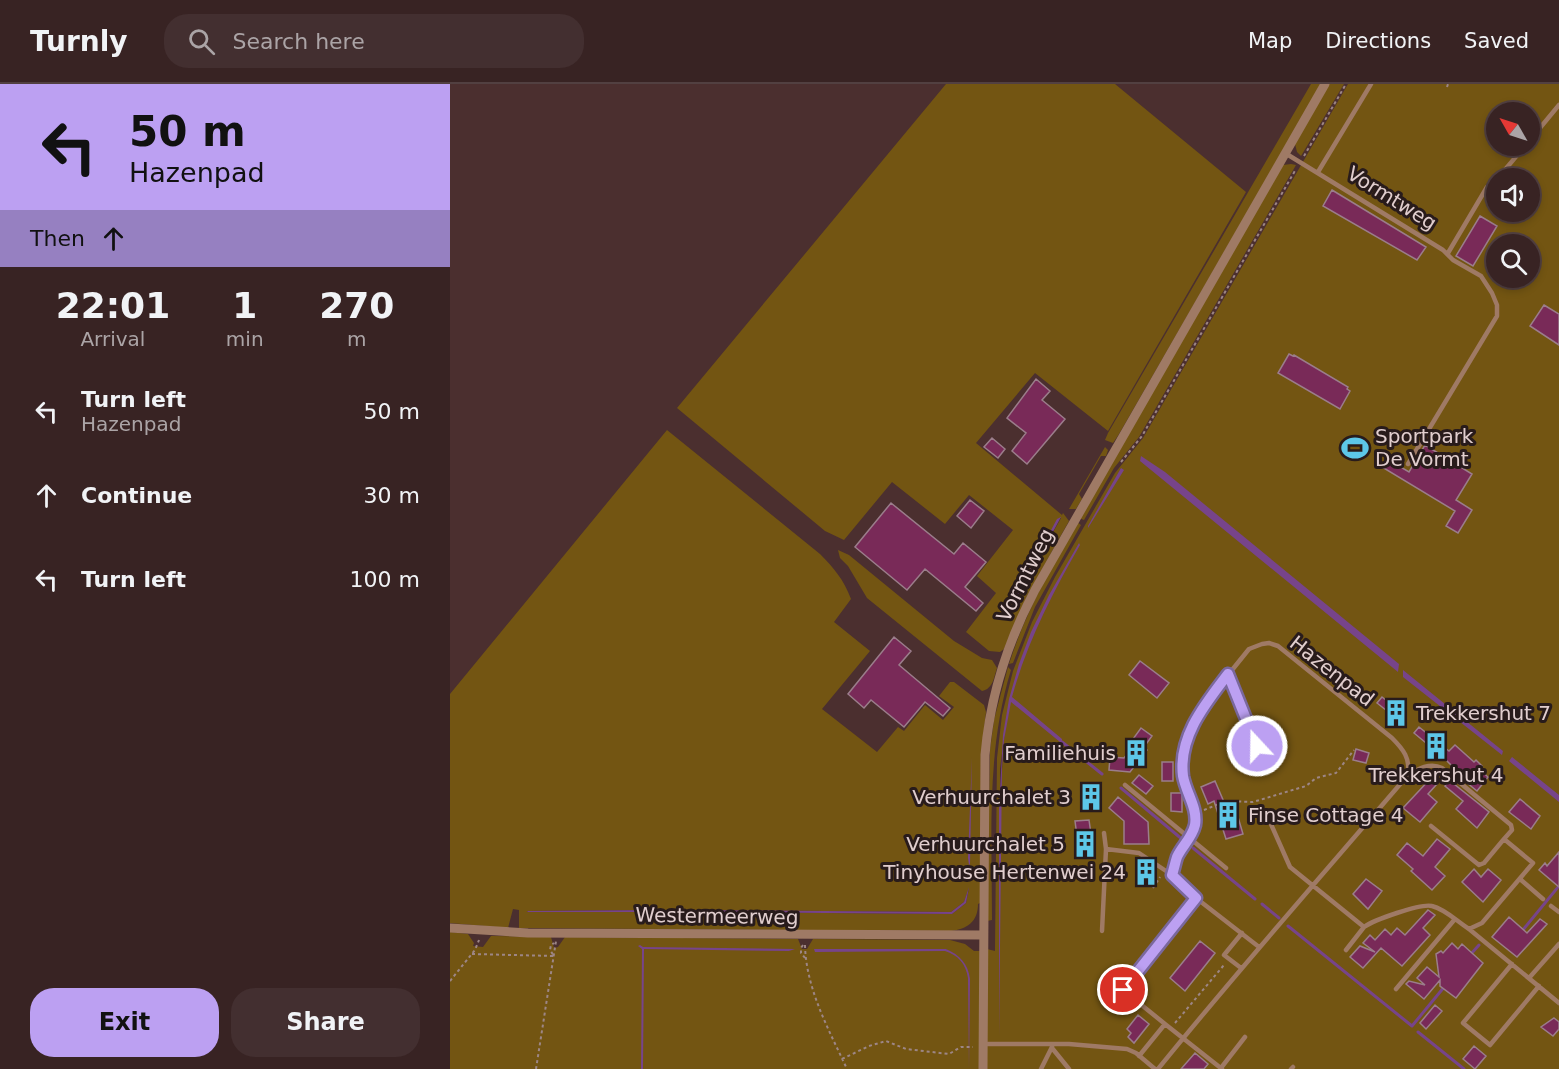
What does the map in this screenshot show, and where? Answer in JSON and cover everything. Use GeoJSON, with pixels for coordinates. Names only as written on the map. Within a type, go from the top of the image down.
{"type":"FeatureCollection","features":[{"type":"Feature","properties":{"kind":"street","name":"Vormtweg"},"geometry":{"type":"LineString","coordinates":[[983,1069],[978,1045],[983,935],[986,744],[996,691],[1013,636],[1053,557],[1325,84]]}},
{"type":"Feature","properties":{"kind":"street","name":"Westermeerweg"},"geometry":{"type":"LineString","coordinates":[[450,928],[528,933],[983,935]]}},
{"type":"Feature","properties":{"kind":"lane","name":"Vormtweg"},"geometry":{"type":"LineString","coordinates":[[1318,172],[1371,84]]}},
{"type":"Feature","properties":{"kind":"lane"},"geometry":{"type":"LineString","coordinates":[[1540,128],[1559,105]]}},
{"type":"Feature","properties":{"kind":"lane","name":"Vormtweg"},"geometry":{"type":"LineString","coordinates":[[1286,153],[1448,253],[1453,260],[1480,276],[1492,293],[1498,313],[1408,464]]}},
{"type":"Feature","properties":{"kind":"lane","name":"Vormtweg"},"geometry":{"type":"LineString","coordinates":[[1506,168],[1517,156]]}},
{"type":"Feature","properties":{"kind":"lane","name":"Vormtweg"},"geometry":{"type":"LineString","coordinates":[[1448,253],[1486,189]]}},
{"type":"Feature","properties":{"kind":"lane","name":"Hazenpad"},"geometry":{"type":"LineString","coordinates":[[1196,813],[1188,794],[1183,763],[1186,744],[1200,711],[1242,656],[1256,645],[1269,643],[1278,646],[1392,738],[1404,750],[1409,764],[1408,775]]}},
{"type":"Feature","properties":{"kind":"lane"},"geometry":{"type":"LineString","coordinates":[[1228,674],[1264,764]]}},
{"type":"Feature","properties":{"kind":"lane"},"geometry":{"type":"LineString","coordinates":[[978,1045],[1127,1049],[1156,1069],[1408,775],[1432,765],[1442,768],[1508,821],[1512,830],[1484,863],[1479,865],[1431,826]]}},
{"type":"Feature","properties":{"kind":"lane"},"geometry":{"type":"LineString","coordinates":[[1125,785],[1226,868]]}},
{"type":"Feature","properties":{"kind":"lane"},"geometry":{"type":"LineString","coordinates":[[1172,875],[1177,857],[1195,826],[1196,813]]}},
{"type":"Feature","properties":{"kind":"lane"},"geometry":{"type":"LineString","coordinates":[[1270,822],[1290,867],[1364,927]]}},
{"type":"Feature","properties":{"kind":"lane"},"geometry":{"type":"LineString","coordinates":[[1102,931],[1106,849],[1104,833]]}},
{"type":"Feature","properties":{"kind":"lane"},"geometry":{"type":"LineString","coordinates":[[1469,929],[1482,923],[1533,863],[1504,839]]}},
{"type":"Feature","properties":{"kind":"lane"},"geometry":{"type":"LineString","coordinates":[[1106,849],[1139,853],[1172,875],[1196,898],[1259,947]]}},
{"type":"Feature","properties":{"kind":"lane"},"geometry":{"type":"LineString","coordinates":[[1520,879],[1543,899]]}},
{"type":"Feature","properties":{"kind":"lane"},"geometry":{"type":"LineString","coordinates":[[1196,898],[1123,990],[1222,1069],[1245,1037]]}},
{"type":"Feature","properties":{"kind":"lane"},"geometry":{"type":"LineString","coordinates":[[1346,950],[1364,927],[1375,920],[1428,905],[1439,908],[1469,929],[1559,1003]]}},
{"type":"Feature","properties":{"kind":"lane"},"geometry":{"type":"LineString","coordinates":[[1551,906],[1559,912]]}},
{"type":"Feature","properties":{"kind":"lane"},"geometry":{"type":"LineString","coordinates":[[1396,989],[1455,919]]}},
{"type":"Feature","properties":{"kind":"lane"},"geometry":{"type":"LineString","coordinates":[[1241,968],[1224,955],[1242,933]]}},
{"type":"Feature","properties":{"kind":"lane"},"geometry":{"type":"LineString","coordinates":[[1529,978],[1559,944]]}},
{"type":"Feature","properties":{"kind":"lane"},"geometry":{"type":"LineString","coordinates":[[1512,964],[1463,1023],[1481,1038],[1490,1045],[1539,986]]}},
{"type":"Feature","properties":{"kind":"lane"},"geometry":{"type":"LineString","coordinates":[[1139,1056],[1165,1024]]}},
{"type":"Feature","properties":{"kind":"lane"},"geometry":{"type":"LineString","coordinates":[[1041,1069],[1052,1046]]}},
{"type":"Feature","properties":{"kind":"lane"},"geometry":{"type":"LineString","coordinates":[[1052,1046],[1069,1069]]}},
{"type":"Feature","properties":{"kind":"path"},"geometry":{"type":"LineString","coordinates":[[1303,157],[1346,84]]}},
{"type":"Feature","properties":{"kind":"path"},"geometry":{"type":"LineString","coordinates":[[1118,466],[1142,436],[1298,166]]}},
{"type":"Feature","properties":{"kind":"path"},"geometry":{"type":"LineString","coordinates":[[1196,813],[1226,801],[1253,802],[1306,786],[1317,778],[1336,773],[1354,750]]}},
{"type":"Feature","properties":{"kind":"path"},"geometry":{"type":"LineString","coordinates":[[1153,888],[1166,871]]}},
{"type":"Feature","properties":{"kind":"path"},"geometry":{"type":"LineString","coordinates":[[450,981],[472,954],[480,935]]}},
{"type":"Feature","properties":{"kind":"path"},"geometry":{"type":"LineString","coordinates":[[536,1069],[556,937]]}},
{"type":"Feature","properties":{"kind":"path"},"geometry":{"type":"LineString","coordinates":[[805,941],[806,959],[819,1007],[847,1069]]}},
{"type":"Feature","properties":{"kind":"path"},"geometry":{"type":"LineString","coordinates":[[472,954],[554,956]]}},
{"type":"Feature","properties":{"kind":"path"},"geometry":{"type":"LineString","coordinates":[[1171,1028],[1230,959]]}},
{"type":"Feature","properties":{"kind":"path"},"geometry":{"type":"LineString","coordinates":[[842,1059],[869,1046],[886,1041],[906,1049],[949,1054],[964,1047],[978,1045]]}},
{"type":"Feature","properties":{"kind":"shaded area"},"geometry":{"type":"Polygon","coordinates":[[[946,84],[1115,84],[1246,192],[1108,431],[1035,373],[976,443],[1062,515],[1063,513],[1069,521],[1027,596],[1004,649],[1000,652],[989,651],[966,632],[996,593],[977,576],[1013,530],[969,495],[945,524],[892,482],[844,540],[825,531],[677,408],[946,84]],[[1061,518],[1058,519],[1015,597],[1061,518]]]}},
{"type":"Feature","properties":{"kind":"shaded area"},"geometry":{"type":"Polygon","coordinates":[[[1311,84],[1321,84],[1119,434],[1113,443],[1105,440],[1108,433],[1311,84]]]}},
{"type":"Feature","properties":{"kind":"shaded area"},"geometry":{"type":"Polygon","coordinates":[[[1329,84],[1344,84],[1301,156],[1295,144],[1329,84]]]}},
{"type":"Feature","properties":{"kind":"shaded area"},"geometry":{"type":"Polygon","coordinates":[[[1348,84],[1559,84],[1559,1069],[450,1069],[450,932],[468,934],[474,943],[473,946],[483,947],[491,936],[551,937],[554,948],[558,947],[565,937],[798,939],[802,949],[807,949],[813,939],[950,940],[965,944],[974,951],[987,951],[987,949],[995,951],[997,758],[1002,715],[1013,671],[1032,622],[1055,577],[1115,473],[1143,438],[1348,84]],[[1008,706],[1000,769],[1000,815],[1003,748],[1008,706]],[[946,949],[831,950],[948,951],[946,949]]]}},
{"type":"Feature","properties":{"kind":"shaded area"},"geometry":{"type":"Polygon","coordinates":[[[1283,165],[1296,165],[1139,437],[1114,468],[1084,520],[1079,518],[1283,165]]]}},
{"type":"Feature","properties":{"kind":"shaded area"},"geometry":{"type":"Polygon","coordinates":[[[667,430],[820,554],[845,586],[851,599],[834,622],[870,651],[822,709],[877,752],[898,727],[904,731],[925,705],[943,720],[954,707],[939,696],[950,682],[954,682],[984,705],[986,712],[983,739],[980,903],[976,916],[967,926],[951,931],[519,928],[519,910],[513,909],[508,928],[450,923],[450,694],[667,430]],[[969,888],[964,902],[951,912],[680,910],[679,912],[952,914],[966,903],[969,888]],[[654,910],[528,911],[527,912],[654,912],[654,910]]]}},
{"type":"Feature","properties":{"kind":"shaded area"},"geometry":{"type":"Polygon","coordinates":[[[1105,447],[1108,450],[1106,456],[1101,456],[1079,494],[1082,499],[1076,509],[1069,509],[1105,447]]]}},
{"type":"Feature","properties":{"kind":"shaded area"},"geometry":{"type":"Polygon","coordinates":[[[1141,456],[1165,472],[1399,664],[1398,672],[1140,461],[1141,456]]]}},
{"type":"Feature","properties":{"kind":"shaded area"},"geometry":{"type":"Polygon","coordinates":[[[1121,468],[1124,470],[1088,528],[1088,526],[1121,468]]]}},
{"type":"Feature","properties":{"kind":"shaded area"},"geometry":{"type":"Polygon","coordinates":[[[1061,517],[1017,598],[1015,597],[1057,519],[1061,517]]]}},
{"type":"Feature","properties":{"kind":"shaded area"},"geometry":{"type":"Polygon","coordinates":[[[1077,522],[1081,525],[1035,607],[1013,663],[1009,664],[1031,609],[1077,522]]]}},
{"type":"Feature","properties":{"kind":"shaded area"},"geometry":{"type":"Polygon","coordinates":[[[1079,543],[1033,638],[1012,697],[1062,739],[1062,742],[1011,702],[1004,740],[999,1037],[999,810],[1003,735],[1009,699],[1031,632],[1079,543]]]}},
{"type":"Feature","properties":{"kind":"shaded area"},"geometry":{"type":"Polygon","coordinates":[[[838,550],[849,555],[954,641],[982,658],[992,660],[997,668],[989,688],[982,691],[867,598],[848,566],[840,558],[838,550]]]}},
{"type":"Feature","properties":{"kind":"shaded area"},"geometry":{"type":"Polygon","coordinates":[[[1008,667],[1011,670],[997,731],[994,763],[991,825],[992,920],[987,921],[990,750],[994,720],[1008,667]]]}},
{"type":"Feature","properties":{"kind":"shaded area"},"geometry":{"type":"Polygon","coordinates":[[[1403,670],[1503,751],[1502,755],[1403,677],[1403,670]]]}},
{"type":"Feature","properties":{"kind":"shaded area"},"geometry":{"type":"Polygon","coordinates":[[[972,757],[970,864],[969,865],[968,858],[972,757]]]}},
{"type":"Feature","properties":{"kind":"shaded area"},"geometry":{"type":"Polygon","coordinates":[[[1512,757],[1559,795],[1559,802],[1509,761],[1512,757]]]}},
{"type":"Feature","properties":{"kind":"shaded area"},"geometry":{"type":"Polygon","coordinates":[[[969,887],[966,903],[952,914],[679,912],[679,910],[951,912],[964,902],[969,887]]]}},
{"type":"Feature","properties":{"kind":"shaded area"},"geometry":{"type":"Polygon","coordinates":[[[654,910],[655,912],[527,912],[528,911],[654,910]]]}},
{"type":"Feature","properties":{"kind":"shaded area"},"geometry":{"type":"Polygon","coordinates":[[[638,946],[643,947],[795,949],[789,951],[644,949],[643,1069],[641,1069],[642,949],[638,946]]]}},
{"type":"Feature","properties":{"kind":"shaded area"},"geometry":{"type":"Polygon","coordinates":[[[814,949],[946,949],[955,954],[965,964],[970,979],[969,1069],[968,978],[963,964],[954,955],[945,951],[815,952],[814,949]]]}},
{"type":"Feature","properties":{"kind":"building"},"geometry":{"type":"Polygon","coordinates":[[[1332,190],[1426,247],[1417,260],[1323,206],[1332,190]]]}},
{"type":"Feature","properties":{"kind":"building"},"geometry":{"type":"Polygon","coordinates":[[[1480,216],[1486,222],[1497,226],[1492,234],[1486,234],[1486,244],[1473,266],[1456,256],[1480,216]]]}},
{"type":"Feature","properties":{"kind":"building"},"geometry":{"type":"Polygon","coordinates":[[[1544,305],[1559,314],[1559,345],[1530,326],[1544,305]]]}},
{"type":"Feature","properties":{"kind":"building"},"geometry":{"type":"Polygon","coordinates":[[[1289,354],[1348,387],[1350,391],[1340,409],[1278,373],[1289,354]]]}},
{"type":"Feature","properties":{"kind":"building"},"geometry":{"type":"Polygon","coordinates":[[[1036,379],[1050,391],[1042,400],[1065,419],[1027,464],[1012,451],[1026,433],[1007,418],[1036,379]]]}},
{"type":"Feature","properties":{"kind":"building"},"geometry":{"type":"Polygon","coordinates":[[[992,438],[1005,449],[998,458],[984,447],[992,438]]]}},
{"type":"Feature","properties":{"kind":"building"},"geometry":{"type":"Polygon","coordinates":[[[1425,445],[1472,474],[1456,500],[1472,510],[1458,533],[1446,526],[1455,511],[1382,467],[1387,459],[1409,472],[1425,445]]]}},
{"type":"Feature","properties":{"kind":"building"},"geometry":{"type":"Polygon","coordinates":[[[970,500],[984,511],[971,528],[957,516],[970,500]]]}},
{"type":"Feature","properties":{"kind":"building"},"geometry":{"type":"Polygon","coordinates":[[[891,503],[954,554],[963,543],[986,562],[965,587],[983,603],[976,611],[925,569],[907,590],[855,547],[891,503]]]}},
{"type":"Feature","properties":{"kind":"building"},"geometry":{"type":"Polygon","coordinates":[[[894,637],[911,651],[899,665],[950,708],[943,716],[925,702],[904,727],[871,700],[864,708],[848,694],[894,637]]]}},
{"type":"Feature","properties":{"kind":"building"},"geometry":{"type":"Polygon","coordinates":[[[1140,661],[1169,683],[1157,698],[1129,675],[1140,661]]]}},
{"type":"Feature","properties":{"kind":"building"},"geometry":{"type":"Polygon","coordinates":[[[1382,697],[1401,712],[1396,718],[1377,703],[1382,697]]]}},
{"type":"Feature","properties":{"kind":"building"},"geometry":{"type":"Polygon","coordinates":[[[1419,727],[1449,751],[1455,745],[1482,766],[1479,769],[1488,777],[1477,791],[1455,773],[1457,771],[1444,758],[1414,733],[1419,727]]]}},
{"type":"Feature","properties":{"kind":"building","name":"Familiehuis"},"geometry":{"type":"Polygon","coordinates":[[[1141,728],[1152,736],[1144,747],[1147,750],[1130,772],[1109,770],[1110,757],[1124,758],[1137,742],[1133,739],[1141,728]]]}},
{"type":"Feature","properties":{"kind":"building"},"geometry":{"type":"Polygon","coordinates":[[[1356,749],[1369,753],[1366,763],[1353,760],[1356,749]]]}},
{"type":"Feature","properties":{"kind":"building"},"geometry":{"type":"Polygon","coordinates":[[[1162,762],[1173,762],[1173,781],[1162,781],[1162,762]]]}},
{"type":"Feature","properties":{"kind":"building"},"geometry":{"type":"Polygon","coordinates":[[[1139,775],[1153,786],[1146,794],[1132,783],[1139,775]]]}},
{"type":"Feature","properties":{"kind":"building"},"geometry":{"type":"Polygon","coordinates":[[[1431,778],[1437,784],[1428,794],[1437,802],[1420,822],[1403,808],[1431,778]]]}},
{"type":"Feature","properties":{"kind":"building"},"geometry":{"type":"Polygon","coordinates":[[[1449,780],[1489,812],[1477,828],[1456,809],[1463,801],[1445,786],[1449,780]]]}},
{"type":"Feature","properties":{"kind":"building"},"geometry":{"type":"Polygon","coordinates":[[[1215,781],[1227,809],[1235,807],[1243,834],[1226,839],[1214,801],[1208,804],[1201,787],[1215,781]]]}},
{"type":"Feature","properties":{"kind":"building","name":"Verhuurchalet 3"},"geometry":{"type":"Polygon","coordinates":[[[1094,788],[1101,803],[1089,808],[1082,794],[1094,788]]]}},
{"type":"Feature","properties":{"kind":"building"},"geometry":{"type":"Polygon","coordinates":[[[1171,793],[1182,793],[1182,812],[1171,811],[1171,793]]]}},
{"type":"Feature","properties":{"kind":"building"},"geometry":{"type":"Polygon","coordinates":[[[1118,797],[1148,822],[1149,844],[1124,844],[1124,821],[1109,808],[1118,797]]]}},
{"type":"Feature","properties":{"kind":"building"},"geometry":{"type":"Polygon","coordinates":[[[1520,799],[1540,816],[1531,829],[1509,812],[1520,799]]]}},
{"type":"Feature","properties":{"kind":"building"},"geometry":{"type":"Polygon","coordinates":[[[1089,820],[1093,848],[1079,851],[1075,821],[1089,820]]]}},
{"type":"Feature","properties":{"kind":"building"},"geometry":{"type":"Polygon","coordinates":[[[1437,839],[1450,849],[1435,867],[1445,876],[1432,890],[1397,855],[1407,843],[1423,856],[1437,839]]]}},
{"type":"Feature","properties":{"kind":"building"},"geometry":{"type":"Polygon","coordinates":[[[1559,852],[1559,887],[1539,870],[1545,863],[1547,866],[1559,852]]]}},
{"type":"Feature","properties":{"kind":"building"},"geometry":{"type":"Polygon","coordinates":[[[1474,869],[1481,877],[1488,869],[1501,880],[1483,902],[1462,882],[1474,869]]]}},
{"type":"Feature","properties":{"kind":"building"},"geometry":{"type":"Polygon","coordinates":[[[1366,879],[1382,891],[1368,909],[1353,894],[1366,879]]]}},
{"type":"Feature","properties":{"kind":"building"},"geometry":{"type":"Polygon","coordinates":[[[1428,910],[1435,915],[1423,928],[1430,935],[1402,966],[1381,948],[1363,968],[1350,957],[1360,946],[1375,952],[1363,943],[1370,935],[1375,940],[1385,929],[1391,935],[1397,928],[1405,935],[1428,910]]]}},
{"type":"Feature","properties":{"kind":"building"},"geometry":{"type":"Polygon","coordinates":[[[1509,917],[1527,933],[1540,919],[1547,924],[1517,957],[1492,937],[1509,917]]]}},
{"type":"Feature","properties":{"kind":"building"},"geometry":{"type":"Polygon","coordinates":[[[1200,941],[1215,953],[1185,991],[1170,978],[1200,941]]]}},
{"type":"Feature","properties":{"kind":"building"},"geometry":{"type":"Polygon","coordinates":[[[1452,943],[1458,949],[1462,944],[1483,963],[1456,998],[1440,986],[1440,980],[1424,999],[1406,984],[1409,981],[1425,985],[1417,978],[1427,967],[1439,977],[1436,954],[1441,951],[1443,953],[1452,943]]]}},
{"type":"Feature","properties":{"kind":"building"},"geometry":{"type":"Polygon","coordinates":[[[1435,1005],[1442,1011],[1426,1029],[1420,1023],[1435,1005]]]}},
{"type":"Feature","properties":{"kind":"building"},"geometry":{"type":"Polygon","coordinates":[[[1138,1015],[1149,1024],[1134,1043],[1128,1037],[1131,1033],[1127,1029],[1138,1015]]]}},
{"type":"Feature","properties":{"kind":"building"},"geometry":{"type":"Polygon","coordinates":[[[1554,1018],[1559,1022],[1559,1029],[1553,1036],[1541,1027],[1554,1018]]]}},
{"type":"Feature","properties":{"kind":"building"},"geometry":{"type":"Polygon","coordinates":[[[1474,1046],[1486,1056],[1475,1069],[1463,1059],[1474,1046]]]}},
{"type":"Feature","properties":{"kind":"building"},"geometry":{"type":"Polygon","coordinates":[[[1195,1053],[1208,1064],[1204,1069],[1181,1069],[1195,1053]]]}},
{"type":"Feature","properties":{"kind":"waterway"},"geometry":{"type":"LineString","coordinates":[[1062,742],[1102,774]]}},
{"type":"Feature","properties":{"kind":"waterway"},"geometry":{"type":"LineString","coordinates":[[1121,788],[1183,840]]}},
{"type":"Feature","properties":{"kind":"waterway"},"geometry":{"type":"LineString","coordinates":[[1193,848],[1255,899]]}},
{"type":"Feature","properties":{"kind":"waterway"},"geometry":{"type":"LineString","coordinates":[[1522,931],[1559,886]]}},
{"type":"Feature","properties":{"kind":"waterway"},"geometry":{"type":"LineString","coordinates":[[1262,904],[1279,918]]}},
{"type":"Feature","properties":{"kind":"waterway"},"geometry":{"type":"LineString","coordinates":[[1288,926],[1412,1026],[1445,986]]}},
{"type":"Feature","properties":{"kind":"waterway"},"geometry":{"type":"LineString","coordinates":[[1470,955],[1479,945]]}},
{"type":"Feature","properties":{"kind":"waterway"},"geometry":{"type":"LineString","coordinates":[[1418,1032],[1464,1069]]}},
{"type":"Feature","properties":{"kind":"place","name":"Sportpark De Vormt"},"geometry":{"type":"Point","coordinates":[1355,448]}},
{"type":"Feature","properties":{"kind":"place","name":"Trekkershut 7"},"geometry":{"type":"Point","coordinates":[1396,713]}},
{"type":"Feature","properties":{"kind":"place","name":"Trekkershut 4"},"geometry":{"type":"Point","coordinates":[1436,746]}},
{"type":"Feature","properties":{"kind":"place","name":"Familiehuis"},"geometry":{"type":"Point","coordinates":[1136,753]}},
{"type":"Feature","properties":{"kind":"place","name":"Verhuurchalet 3"},"geometry":{"type":"Point","coordinates":[1091,797]}},
{"type":"Feature","properties":{"kind":"place","name":"Finse Cottage 4"},"geometry":{"type":"Point","coordinates":[1228,815]}},
{"type":"Feature","properties":{"kind":"place","name":"Verhuurchalet 5"},"geometry":{"type":"Point","coordinates":[1085,844]}},
{"type":"Feature","properties":{"kind":"place","name":"Tinyhouse Hertenwei 24"},"geometry":{"type":"Point","coordinates":[1146,872]}},
{"type":"Feature","properties":{"kind":"route"},"geometry":{"type":"LineString","coordinates":[[1123,990],[1196,898],[1172,875],[1177,857],[1195,826],[1196,813],[1183,776],[1183,754],[1200,711],[1228,674],[1257,746]]}}]}
